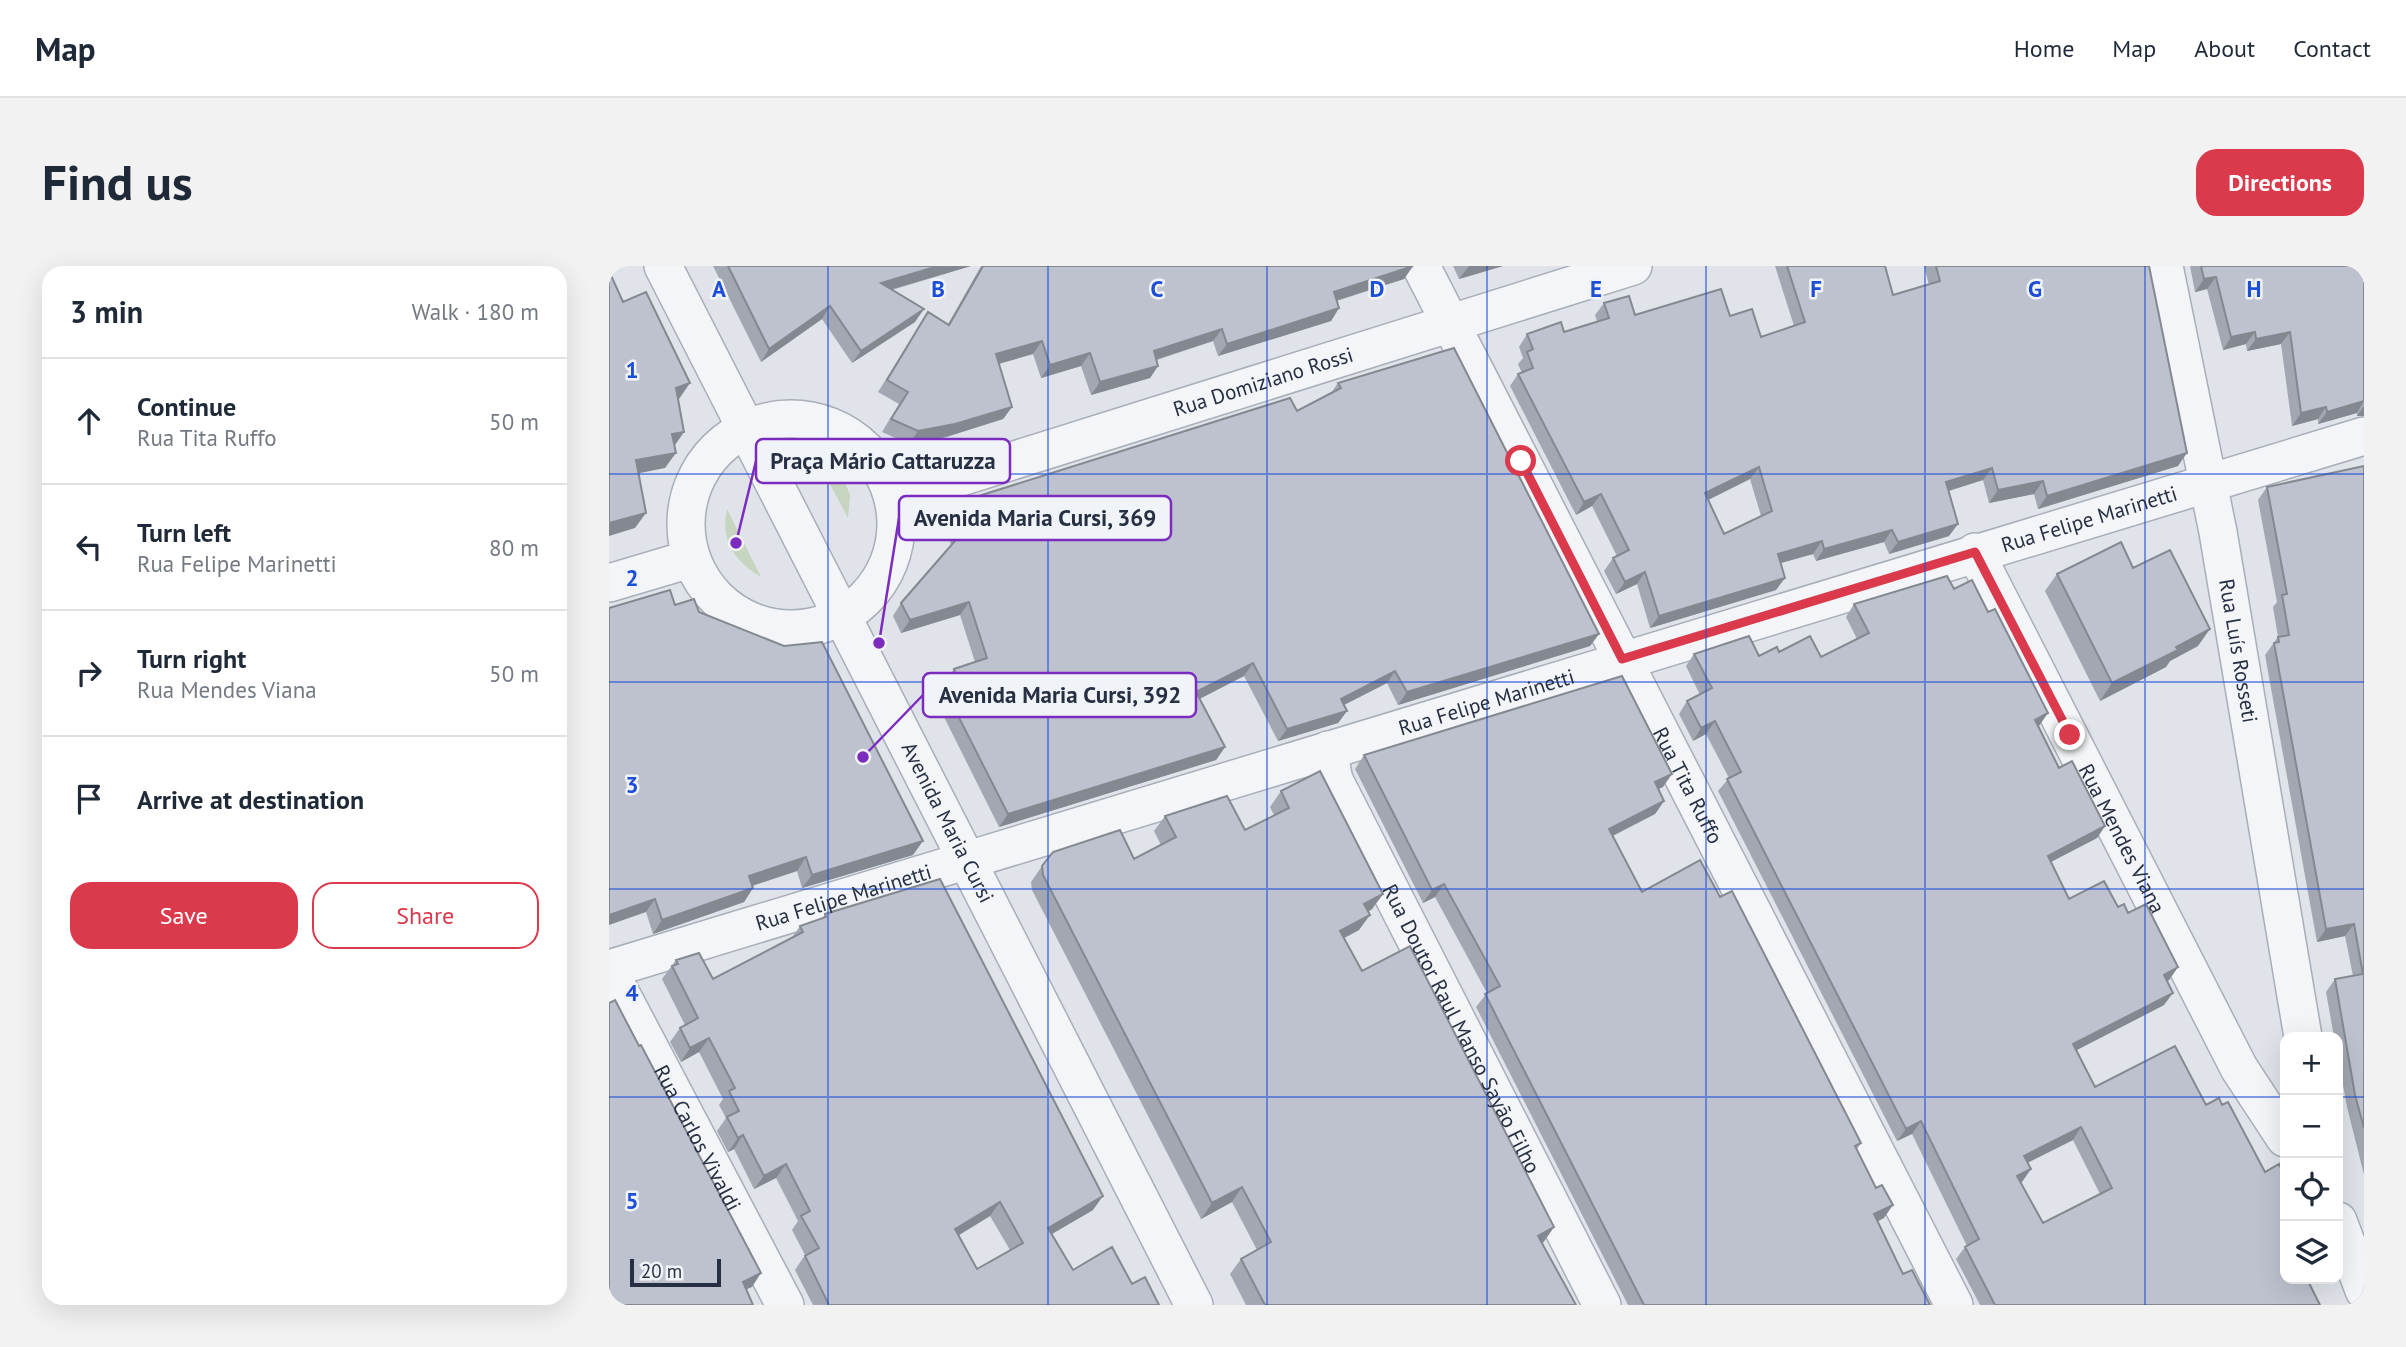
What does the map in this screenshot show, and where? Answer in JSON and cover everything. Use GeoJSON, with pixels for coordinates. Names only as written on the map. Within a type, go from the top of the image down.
{"type":"FeatureCollection","features":[{"type":"Feature","properties":{"kind":"street","name":"Avenida Maria Cursi"},"geometry":{"type":"LineString","coordinates":[[663,266],[1194,1305]]}},
{"type":"Feature","properties":{"kind":"street","name":"Rua Tita Ruffo"},"geometry":{"type":"LineString","coordinates":[[1421,266],[1954,1305]]}},
{"type":"Feature","properties":{"kind":"street","name":"Rua Domiziano Rossi"},"geometry":{"type":"LineString","coordinates":[[894,498],[1633,266]]}},
{"type":"Feature","properties":{"kind":"street","name":"Rua Luís Rosseti"},"geometry":{"type":"LineString","coordinates":[[2164,266],[2207,482],[2302,1032]]}},
{"type":"Feature","properties":{"kind":"street"},"geometry":{"type":"LineString","coordinates":[[775,419],[806,419],[836,428],[862,445],[882,469],[894,498],[897,533],[888,567],[869,596],[841,617],[807,629],[770,629],[736,615],[708,591],[690,559],[685,528],[688,498],[700,469],[713,454],[745,429],[775,419]]}},
{"type":"Feature","properties":{"kind":"street","name":"Rua Felipe Marinetti"},"geometry":{"type":"LineString","coordinates":[[609,970],[1622,659],[2364,436]]}},
{"type":"Feature","properties":{"kind":"street","name":"Rua Mendes Viana"},"geometry":{"type":"LineString","coordinates":[[1975,552],[2268,1086],[2280,1123]]}},
{"type":"Feature","properties":{"kind":"street"},"geometry":{"type":"LineString","coordinates":[[609,583],[690,559]]}},
{"type":"Feature","properties":{"kind":"street","name":"Rua Doutor Raul Manso Sayão Filho"},"geometry":{"type":"LineString","coordinates":[[1328,750],[1334,779],[1602,1305]]}},
{"type":"Feature","properties":{"kind":"street","name":"Rua Carlos Vivaldi"},"geometry":{"type":"LineString","coordinates":[[609,970],[785,1305]]}},
{"type":"Feature","properties":{"kind":"street"},"geometry":{"type":"LineString","coordinates":[[2343,1234],[2364,1290]]}},
{"type":"Feature","properties":{"kind":"green space"},"geometry":{"type":"Polygon","coordinates":[[[822,469],[844,480],[850,495],[848,518],[822,469]]]}},
{"type":"Feature","properties":{"kind":"green space"},"geometry":{"type":"Polygon","coordinates":[[[727,509],[761,577],[737,557],[728,541],[725,521],[727,509]]]}},
{"type":"Feature","properties":{"kind":"building"},"geometry":{"type":"Polygon","coordinates":[[[728,266],[938,266],[881,283],[924,309],[861,351],[830,306],[769,349],[728,266]]]}},
{"type":"Feature","properties":{"kind":"building"},"geometry":{"type":"Polygon","coordinates":[[[983,266],[1413,266],[1334,292],[1339,308],[1227,344],[1222,329],[1154,351],[1158,366],[1100,382],[1090,353],[1050,365],[1042,341],[996,354],[1012,407],[955,424],[918,431],[891,419],[908,392],[887,380],[928,312],[949,325],[983,266]]]}},
{"type":"Feature","properties":{"kind":"building"},"geometry":{"type":"Polygon","coordinates":[[[1787,266],[1885,266],[1893,295],[1940,281],[1936,266],[2149,266],[2187,453],[2047,496],[2043,481],[1998,490],[1992,468],[1946,482],[1958,524],[1898,542],[1892,530],[1824,549],[1822,541],[1778,554],[1785,578],[1659,616],[1645,572],[1625,582],[1613,558],[1629,550],[1601,494],[1584,502],[1518,374],[1533,368],[1527,352],[1533,349],[1527,334],[1561,322],[1564,332],[1609,318],[1604,303],[1629,296],[1635,315],[1721,289],[1730,316],[1752,309],[1761,337],[1805,322],[1787,266]],[[1759,467],[1705,493],[1724,534],[1772,511],[1759,467]]]}},
{"type":"Feature","properties":{"kind":"building"},"geometry":{"type":"Polygon","coordinates":[[[2201,266],[2364,266],[2364,401],[2327,412],[2326,407],[2301,413],[2290,332],[2256,339],[2255,332],[2231,337],[2216,277],[2204,279],[2201,266]]]}},
{"type":"Feature","properties":{"kind":"building"},"geometry":{"type":"Polygon","coordinates":[[[609,271],[623,302],[646,292],[690,383],[676,388],[684,432],[672,434],[676,453],[636,460],[646,513],[609,523],[609,271]]]}},
{"type":"Feature","properties":{"kind":"building"},"geometry":{"type":"Polygon","coordinates":[[[1454,348],[1599,634],[1407,692],[1395,671],[1341,699],[1347,711],[1287,729],[1253,663],[1196,692],[1225,747],[1008,814],[950,700],[962,697],[954,669],[987,658],[969,602],[910,620],[901,603],[961,534],[950,505],[1290,398],[1297,411],[1341,388],[1338,383],[1454,348]]]}},
{"type":"Feature","properties":{"kind":"building"},"geometry":{"type":"Polygon","coordinates":[[[2364,466],[2364,1128],[2355,1095],[2335,979],[2363,974],[2354,924],[2326,929],[2274,643],[2279,642],[2278,637],[2289,635],[2282,595],[2287,594],[2267,487],[2364,466]]]}},
{"type":"Feature","properties":{"kind":"building"},"geometry":{"type":"Polygon","coordinates":[[[2121,542],[2133,568],[2170,550],[2210,629],[2176,647],[2178,650],[2112,683],[2057,574],[2121,542]]]}},
{"type":"Feature","properties":{"kind":"building"},"geometry":{"type":"Polygon","coordinates":[[[1947,576],[1954,589],[1972,580],[1988,612],[1995,609],[2048,713],[2035,720],[2059,768],[2072,761],[2105,826],[2048,856],[2069,899],[2104,881],[2118,907],[2124,904],[2128,913],[2146,904],[2178,967],[2164,975],[2173,993],[2073,1044],[2095,1087],[2175,1046],[2206,1105],[2219,1098],[2222,1105],[2228,1102],[2265,1172],[2279,1164],[2280,1166],[2280,1284],[2310,1284],[2320,1305],[1995,1305],[1965,1247],[1979,1239],[1921,1121],[1906,1129],[1727,779],[1741,772],[1715,721],[1701,728],[1687,701],[1712,688],[1694,654],[1749,636],[1759,656],[1777,647],[1779,652],[1810,636],[1821,657],[1869,633],[1854,604],[1947,576]],[[2081,1127],[2024,1156],[2031,1169],[2017,1176],[2043,1223],[2112,1188],[2081,1127]]]}},
{"type":"Feature","properties":{"kind":"building"},"geometry":{"type":"Polygon","coordinates":[[[670,590],[675,605],[694,599],[699,612],[784,646],[822,642],[923,841],[812,875],[806,857],[749,876],[753,888],[662,920],[655,899],[609,915],[609,608],[670,590]]]}},
{"type":"Feature","properties":{"kind":"building"},"geometry":{"type":"Polygon","coordinates":[[[1622,676],[1672,774],[1655,782],[1664,801],[1609,829],[1642,892],[1700,860],[1720,897],[1732,891],[1861,1143],[1855,1146],[1876,1188],[1882,1185],[1893,1205],[1874,1214],[1903,1274],[1912,1270],[1930,1305],[1644,1305],[1485,994],[1500,986],[1444,884],[1432,890],[1364,755],[1622,676]]]}},
{"type":"Feature","properties":{"kind":"building"},"geometry":{"type":"Polygon","coordinates":[[[1320,771],[1383,894],[1364,904],[1370,915],[1340,931],[1362,971],[1410,946],[1554,1227],[1538,1236],[1576,1305],[1265,1305],[1241,1259],[1271,1242],[1242,1187],[1212,1203],[1043,875],[1042,866],[1053,852],[1120,830],[1134,859],[1176,837],[1165,816],[1227,796],[1245,830],[1289,808],[1281,791],[1320,771]]]}},
{"type":"Feature","properties":{"kind":"building"},"geometry":{"type":"Polygon","coordinates":[[[940,879],[1103,1196],[1048,1228],[1073,1270],[1112,1247],[1132,1284],[1145,1277],[1159,1305],[829,1305],[805,1256],[819,1248],[801,1216],[810,1211],[786,1164],[764,1176],[743,1135],[738,1138],[727,1117],[739,1111],[729,1091],[735,1088],[709,1038],[690,1048],[680,1028],[698,1018],[672,966],[678,964],[676,960],[699,953],[713,979],[803,932],[800,926],[826,917],[825,914],[940,879]],[[1000,1202],[955,1229],[977,1269],[1023,1243],[1000,1202]]]}},
{"type":"Feature","properties":{"kind":"building"},"geometry":{"type":"Polygon","coordinates":[[[615,1000],[761,1273],[743,1282],[753,1305],[609,1305],[609,1003],[615,1000]]]}},
{"type":"Feature","properties":{"kind":"place","name":"Praça Mário Cattaruzza"},"geometry":{"type":"Point","coordinates":[736,543]}},
{"type":"Feature","properties":{"kind":"place","name":"Avenida Maria Cursi, 369"},"geometry":{"type":"Point","coordinates":[879,643]}},
{"type":"Feature","properties":{"kind":"place","name":"Avenida Maria Cursi, 392"},"geometry":{"type":"Point","coordinates":[863,757]}},
{"type":"Feature","properties":{"kind":"route"},"geometry":{"type":"LineString","coordinates":[[1521,461],[1622,659],[1975,552],[2070,735]]}}]}
